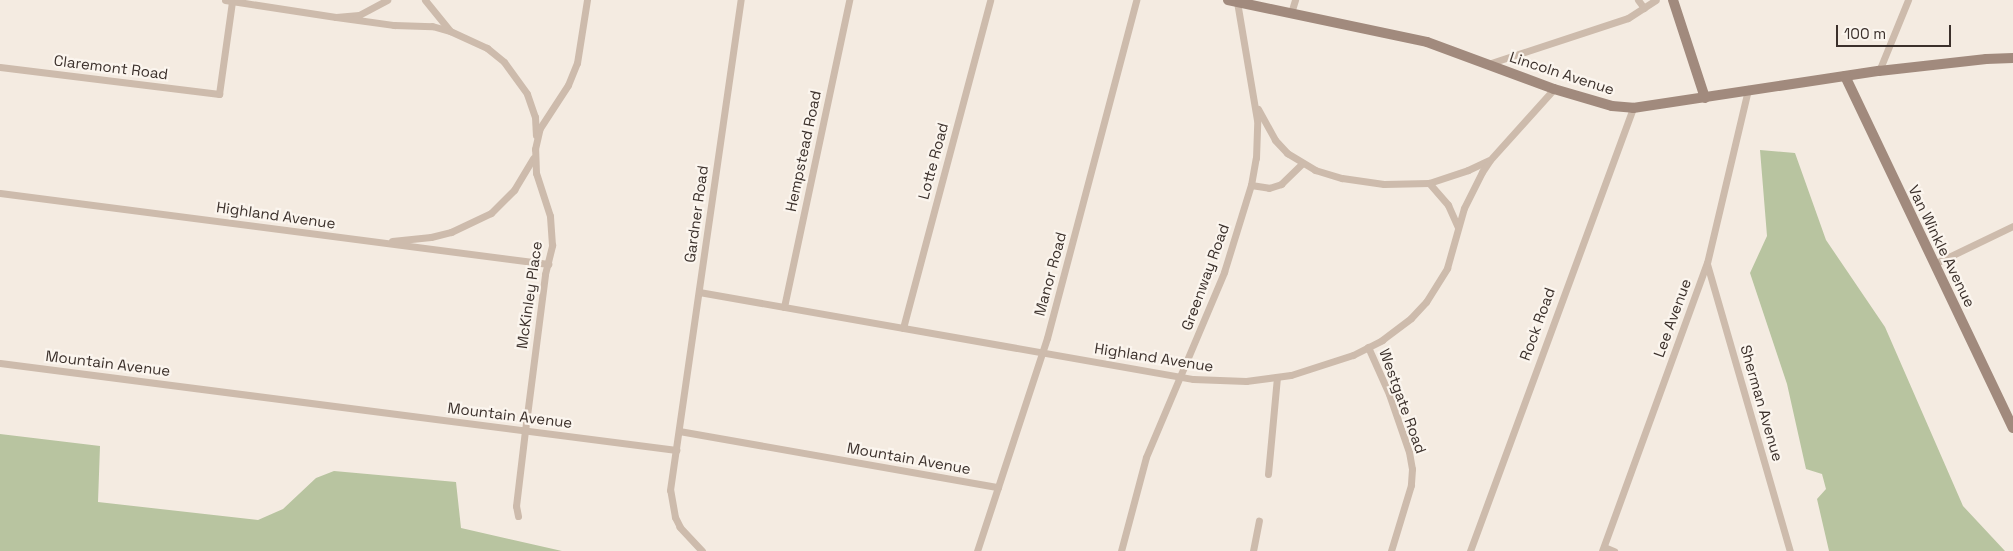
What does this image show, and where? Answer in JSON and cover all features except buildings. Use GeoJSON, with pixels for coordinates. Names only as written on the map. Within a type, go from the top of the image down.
{"type":"FeatureCollection","features":[{"type":"Feature","properties":{"kind":"main road"},"geometry":{"type":"LineString","coordinates":[[1673,0],[1705,98]]}},
{"type":"Feature","properties":{"kind":"main road","name":"Lincoln Avenue"},"geometry":{"type":"LineString","coordinates":[[1233,1],[1427,42],[1554,89],[1612,106],[1633,108],[1705,98],[1748,89],[1879,71],[2013,58]]}},
{"type":"Feature","properties":{"kind":"main road","name":"Van Winkle Avenue"},"geometry":{"type":"LineString","coordinates":[[1845,76],[2013,428]]}},
{"type":"Feature","properties":{"kind":"street"},"geometry":{"type":"LineString","coordinates":[[336,17],[359,15],[386,0]]}},
{"type":"Feature","properties":{"kind":"street"},"geometry":{"type":"LineString","coordinates":[[425,0],[450,31]]}},
{"type":"Feature","properties":{"kind":"street","name":"McKinley Place"},"geometry":{"type":"LineString","coordinates":[[518,516],[516,506],[525,431],[552,245],[550,216],[536,173],[535,149],[540,128],[568,85],[577,64],[587,0]]}},
{"type":"Feature","properties":{"kind":"street","name":"Gardner Road"},"geometry":{"type":"LineString","coordinates":[[679,431],[741,0]]}},
{"type":"Feature","properties":{"kind":"street","name":"Hempstead Road"},"geometry":{"type":"LineString","coordinates":[[784,307],[849,0]]}},
{"type":"Feature","properties":{"kind":"street","name":"Lotte Road"},"geometry":{"type":"LineString","coordinates":[[903,328],[990,0]]}},
{"type":"Feature","properties":{"kind":"street","name":"Manor Road"},"geometry":{"type":"LineString","coordinates":[[977,551],[1042,353],[1136,0]]}},
{"type":"Feature","properties":{"kind":"street"},"geometry":{"type":"LineString","coordinates":[[1291,13],[1295,0]]}},
{"type":"Feature","properties":{"kind":"street"},"geometry":{"type":"LineString","coordinates":[[1638,0],[1644,8]]}},
{"type":"Feature","properties":{"kind":"street"},"geometry":{"type":"LineString","coordinates":[[1488,64],[1628,18],[1656,0]]}},
{"type":"Feature","properties":{"kind":"street"},"geometry":{"type":"LineString","coordinates":[[1879,71],[1908,0]]}},
{"type":"Feature","properties":{"kind":"street"},"geometry":{"type":"LineString","coordinates":[[228,1],[394,25],[432,26],[450,31],[476,42],[497,56],[517,78],[528,94],[533,108],[536,127],[535,149],[525,175],[505,201],[491,213],[451,232],[431,237],[371,242]]}},
{"type":"Feature","properties":{"kind":"street","name":"Claremont Road"},"geometry":{"type":"LineString","coordinates":[[0,68],[219,94],[228,1]]}},
{"type":"Feature","properties":{"kind":"street","name":"Greenway Road"},"geometry":{"type":"LineString","coordinates":[[1121,551],[1146,457],[1224,272],[1251,185],[1257,139],[1254,99],[1233,1]]}},
{"type":"Feature","properties":{"kind":"street","name":"Highland Avenue"},"geometry":{"type":"LineString","coordinates":[[699,292],[1180,377],[1226,382],[1277,377],[1332,363],[1368,347],[1394,332],[1426,302],[1447,268],[1458,226],[1472,190],[1490,160],[1554,89]]}},
{"type":"Feature","properties":{"kind":"street","name":"Lee Avenue"},"geometry":{"type":"LineString","coordinates":[[1603,549],[1706,263],[1748,89]]}},
{"type":"Feature","properties":{"kind":"street"},"geometry":{"type":"LineString","coordinates":[[1254,99],[1275,140],[1287,154],[1302,164],[1326,174],[1360,182],[1399,185],[1429,183],[1468,170],[1490,160]]}},
{"type":"Feature","properties":{"kind":"street","name":"Rock Road"},"geometry":{"type":"LineString","coordinates":[[1470,551],[1633,108]]}},
{"type":"Feature","properties":{"kind":"street"},"geometry":{"type":"LineString","coordinates":[[1251,185],[1269,188],[1282,184],[1302,164]]}},
{"type":"Feature","properties":{"kind":"street"},"geometry":{"type":"LineString","coordinates":[[1429,183],[1448,205],[1458,226]]}},
{"type":"Feature","properties":{"kind":"street","name":"Highland Avenue"},"geometry":{"type":"LineString","coordinates":[[0,193],[548,264]]}},
{"type":"Feature","properties":{"kind":"street"},"geometry":{"type":"LineString","coordinates":[[1934,264],[2013,226]]}},
{"type":"Feature","properties":{"kind":"street","name":"Sherman Avenue"},"geometry":{"type":"LineString","coordinates":[[1706,263],[1790,551]]}},
{"type":"Feature","properties":{"kind":"street","name":"Westgate Road"},"geometry":{"type":"LineString","coordinates":[[1368,347],[1401,427],[1412,469],[1410,485],[1391,551]]}},
{"type":"Feature","properties":{"kind":"street","name":"Mountain Avenue"},"geometry":{"type":"LineString","coordinates":[[0,363],[676,450]]}},
{"type":"Feature","properties":{"kind":"street"},"geometry":{"type":"LineString","coordinates":[[1268,474],[1277,377]]}},
{"type":"Feature","properties":{"kind":"street"},"geometry":{"type":"LineString","coordinates":[[679,431],[670,490],[675,517],[686,536],[702,551]]}},
{"type":"Feature","properties":{"kind":"street","name":"Mountain Avenue"},"geometry":{"type":"LineString","coordinates":[[679,431],[998,488]]}},
{"type":"Feature","properties":{"kind":"street"},"geometry":{"type":"LineString","coordinates":[[1254,551],[1260,521]]}},
{"type":"Feature","properties":{"kind":"street"},"geometry":{"type":"LineString","coordinates":[[1603,549],[1614,551]]}},
{"type":"Feature","properties":{"kind":"green space"},"geometry":{"type":"Polygon","coordinates":[[[1760,150],[1795,153],[1826,240],[1885,327],[1963,506],[2005,551],[1829,551],[1817,499],[1826,489],[1822,474],[1806,469],[1787,384],[1750,273],[1767,236],[1760,150]]]}},
{"type":"Feature","properties":{"kind":"green space"},"geometry":{"type":"Polygon","coordinates":[[[0,434],[100,446],[98,502],[258,520],[283,509],[316,478],[334,471],[456,482],[461,528],[562,551],[0,551],[0,434]]]}}]}
